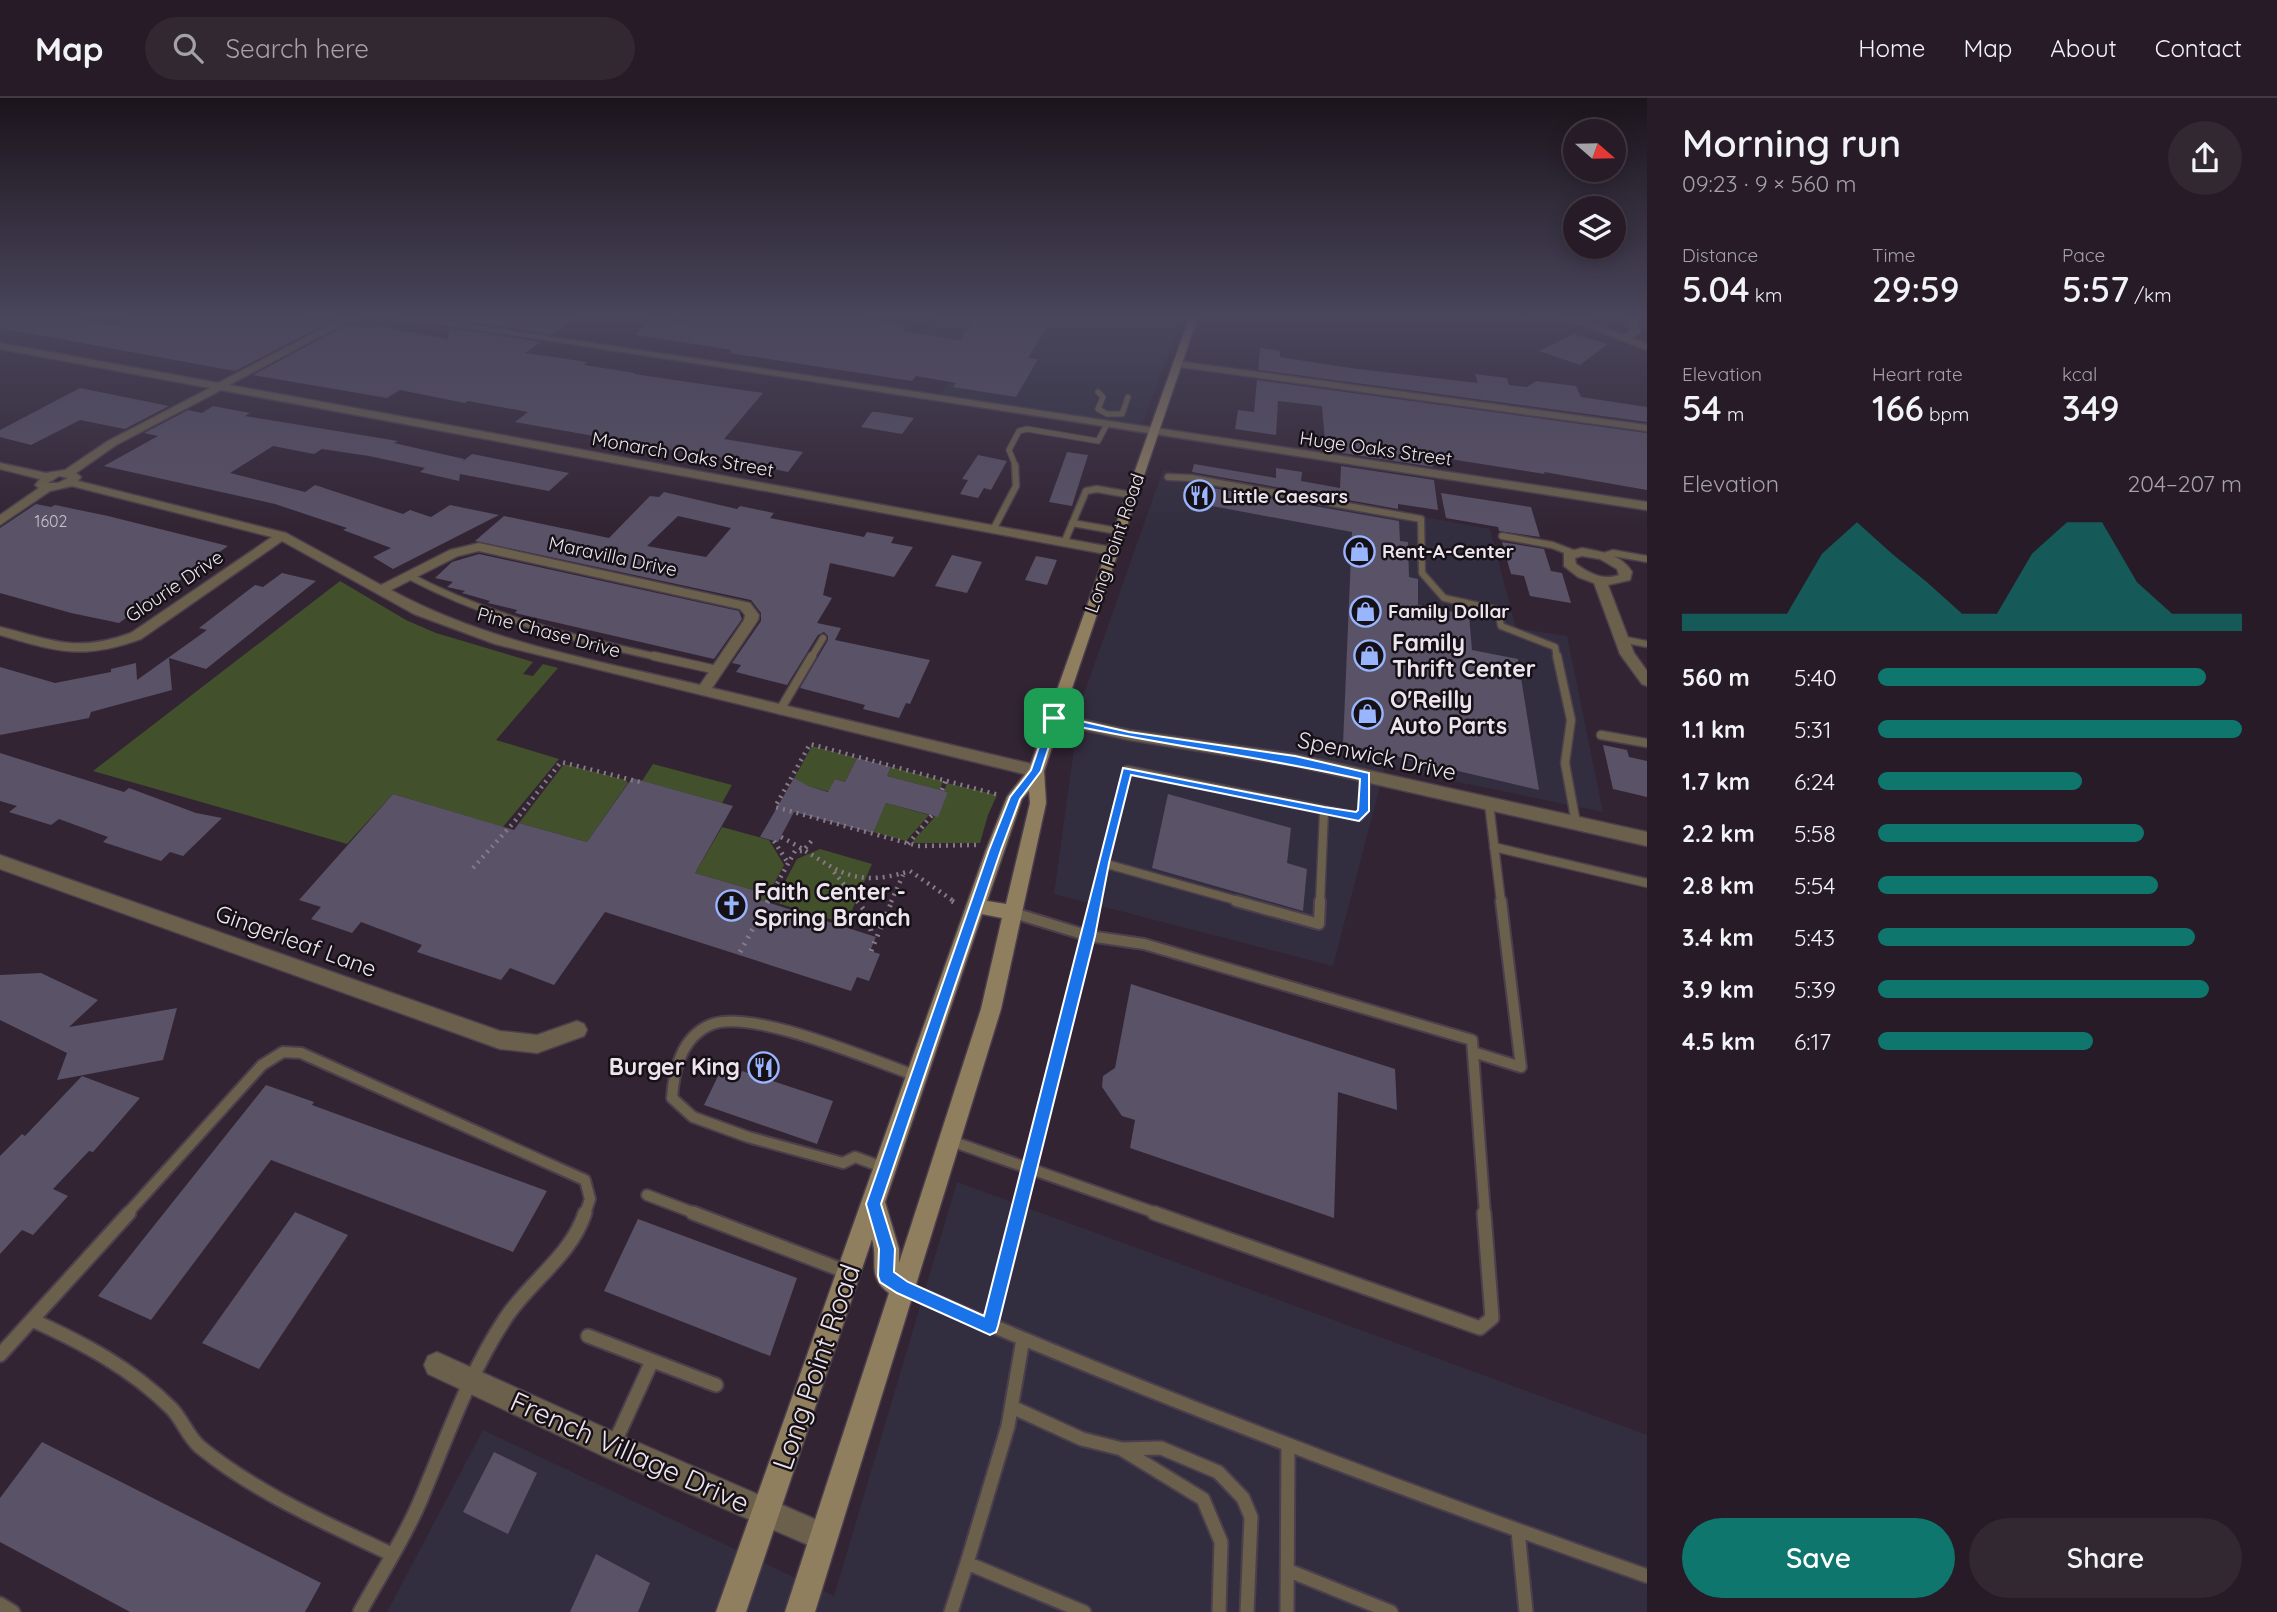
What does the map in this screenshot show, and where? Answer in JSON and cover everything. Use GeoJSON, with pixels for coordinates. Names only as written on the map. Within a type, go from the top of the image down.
{"type":"FeatureCollection","features":[{"type":"Feature","properties":{"kind":"main road","name":"Long Point Road"},"geometry":{"type":"LineString","coordinates":[[731,1612],[918,1077],[968,906],[1015,797],[1036,771],[1169,387]]}},
{"type":"Feature","properties":{"kind":"main road","name":"Long Point Road"},"geometry":{"type":"LineString","coordinates":[[800,1612],[991,1009],[1038,803],[1036,771]]}},
{"type":"Feature","properties":{"kind":"main road"},"geometry":{"type":"LineString","coordinates":[[968,906],[1014,913]]}},
{"type":"Feature","properties":{"kind":"main road"},"geometry":{"type":"LineString","coordinates":[[874,1204],[887,1249],[886,1276],[902,1288]]}},
{"type":"Feature","properties":{"kind":"street"},"geometry":{"type":"LineString","coordinates":[[0,467],[48,482],[69,478],[112,443],[217,387]]}},
{"type":"Feature","properties":{"kind":"street","name":"Monarch Oaks Street"},"geometry":{"type":"LineString","coordinates":[[217,387],[1111,551]]}},
{"type":"Feature","properties":{"kind":"street","name":"Huge Oaks Street"},"geometry":{"type":"LineString","coordinates":[[851,387],[1647,506]]}},
{"type":"Feature","properties":{"kind":"street"},"geometry":{"type":"LineString","coordinates":[[1339,387],[1647,428]]}},
{"type":"Feature","properties":{"kind":"street","name":"Pine Chase Drive"},"geometry":{"type":"LineString","coordinates":[[69,478],[282,536],[429,615],[500,642],[1036,771]]}},
{"type":"Feature","properties":{"kind":"street"},"geometry":{"type":"LineString","coordinates":[[0,521],[48,482]]}},
{"type":"Feature","properties":{"kind":"street","name":"Glourie Drive"},"geometry":{"type":"LineString","coordinates":[[0,631],[73,650],[92,651],[113,646],[136,636],[282,536]]}},
{"type":"Feature","properties":{"kind":"street","name":"Maravilla Drive"},"geometry":{"type":"LineString","coordinates":[[380,591],[462,549],[479,547],[738,603],[750,610],[751,620],[702,692]]}},
{"type":"Feature","properties":{"kind":"street"},"geometry":{"type":"LineString","coordinates":[[1573,553],[1604,556],[1622,566],[1626,572],[1625,577],[1611,581],[1599,580],[1570,566],[1568,556],[1573,553]]}},
{"type":"Feature","properties":{"kind":"street"},"geometry":{"type":"LineString","coordinates":[[1599,580],[1627,654],[1647,681]]}},
{"type":"Feature","properties":{"kind":"street","name":"Spenwick Drive"},"geometry":{"type":"LineString","coordinates":[[1054,718],[1129,735],[1295,760],[1647,839]]}},
{"type":"Feature","properties":{"kind":"street","name":"Gingerleaf Lane"},"geometry":{"type":"LineString","coordinates":[[0,862],[500,1040],[537,1044],[578,1030]]}},
{"type":"Feature","properties":{"kind":"street","name":"French Village Drive"},"geometry":{"type":"LineString","coordinates":[[437,1365],[613,1446],[823,1537]]}},
{"type":"Feature","properties":{"kind":"lane"},"geometry":{"type":"LineString","coordinates":[[1098,392],[1103,397],[1098,409],[1113,415],[1122,414],[1128,397]]}},
{"type":"Feature","properties":{"kind":"lane"},"geometry":{"type":"LineString","coordinates":[[993,530],[1016,486],[1017,470],[1009,450],[1019,431],[1027,429],[1098,441],[1106,426]]}},
{"type":"Feature","properties":{"kind":"lane"},"geometry":{"type":"LineString","coordinates":[[1168,477],[1191,478],[1421,519],[1422,573],[1444,598],[1498,610],[1501,626],[1555,647],[1572,720],[1565,763],[1576,823]]}},
{"type":"Feature","properties":{"kind":"lane"},"geometry":{"type":"LineString","coordinates":[[1064,543],[1086,491],[1097,489],[1131,495]]}},
{"type":"Feature","properties":{"kind":"lane"},"geometry":{"type":"LineString","coordinates":[[1072,523],[1118,531]]}},
{"type":"Feature","properties":{"kind":"lane"},"geometry":{"type":"LineString","coordinates":[[1502,537],[1552,545],[1573,553]]}},
{"type":"Feature","properties":{"kind":"lane"},"geometry":{"type":"LineString","coordinates":[[1604,556],[1613,553],[1647,559]]}},
{"type":"Feature","properties":{"kind":"lane"},"geometry":{"type":"LineString","coordinates":[[410,576],[453,599],[506,619],[717,670]]}},
{"type":"Feature","properties":{"kind":"lane"},"geometry":{"type":"LineString","coordinates":[[780,710],[823,638]]}},
{"type":"Feature","properties":{"kind":"lane"},"geometry":{"type":"LineString","coordinates":[[1621,639],[1647,644]]}},
{"type":"Feature","properties":{"kind":"lane"},"geometry":{"type":"LineString","coordinates":[[1601,735],[1647,743]]}},
{"type":"Feature","properties":{"kind":"lane"},"geometry":{"type":"LineString","coordinates":[[990,1326],[1031,1169],[1127,770],[1359,817],[1364,811],[1366,776]]}},
{"type":"Feature","properties":{"kind":"lane"},"geometry":{"type":"LineString","coordinates":[[1473,1052],[1521,1068],[1489,804]]}},
{"type":"Feature","properties":{"kind":"lane"},"geometry":{"type":"LineString","coordinates":[[1103,863],[1319,925],[1324,811]]}},
{"type":"Feature","properties":{"kind":"lane"},"geometry":{"type":"LineString","coordinates":[[1494,847],[1647,883]]}},
{"type":"Feature","properties":{"kind":"lane"},"geometry":{"type":"LineString","coordinates":[[951,1141],[1480,1328],[1492,1318],[1472,1040],[1144,944],[1088,936],[1014,913]]}},
{"type":"Feature","properties":{"kind":"lane"},"geometry":{"type":"LineString","coordinates":[[885,1168],[855,1157],[843,1163],[748,1137],[693,1117],[672,1098],[672,1075],[687,1041],[707,1026],[725,1020],[766,1025],[918,1077]]}},
{"type":"Feature","properties":{"kind":"lane"},"geometry":{"type":"LineString","coordinates":[[0,1355],[262,1065],[283,1052],[301,1053],[585,1180],[590,1199],[582,1223],[555,1263],[506,1317],[469,1381],[420,1502],[359,1612]]}},
{"type":"Feature","properties":{"kind":"lane"},"geometry":{"type":"LineString","coordinates":[[647,1195],[849,1272]]}},
{"type":"Feature","properties":{"kind":"lane"},"geometry":{"type":"LineString","coordinates":[[902,1288],[1288,1445],[1647,1576]]}},
{"type":"Feature","properties":{"kind":"lane"},"geometry":{"type":"LineString","coordinates":[[32,1320],[115,1360],[174,1410],[197,1445],[233,1469],[318,1519],[391,1554]]}},
{"type":"Feature","properties":{"kind":"lane"},"geometry":{"type":"LineString","coordinates":[[588,1336],[716,1385]]}},
{"type":"Feature","properties":{"kind":"lane"},"geometry":{"type":"LineString","coordinates":[[951,1612],[1008,1438],[1023,1339]]}},
{"type":"Feature","properties":{"kind":"lane"},"geometry":{"type":"LineString","coordinates":[[613,1446],[652,1361]]}},
{"type":"Feature","properties":{"kind":"lane"},"geometry":{"type":"LineString","coordinates":[[1014,1408],[1083,1439],[1122,1449],[1161,1448],[1217,1472],[1243,1498],[1251,1517],[1247,1612]]}},
{"type":"Feature","properties":{"kind":"lane"},"geometry":{"type":"LineString","coordinates":[[1287,1612],[1288,1445]]}},
{"type":"Feature","properties":{"kind":"lane"},"geometry":{"type":"LineString","coordinates":[[1122,1449],[1203,1499],[1221,1542],[1219,1612]]}},
{"type":"Feature","properties":{"kind":"lane"},"geometry":{"type":"LineString","coordinates":[[1518,1531],[1526,1612]]}},
{"type":"Feature","properties":{"kind":"lane"},"geometry":{"type":"LineString","coordinates":[[967,1563],[1084,1612]]}},
{"type":"Feature","properties":{"kind":"lane"},"geometry":{"type":"LineString","coordinates":[[1287,1570],[1391,1612]]}},
{"type":"Feature","properties":{"kind":"lane"},"geometry":{"type":"LineString","coordinates":[[0,1604],[13,1612]]}},
{"type":"Feature","properties":{"kind":"path"},"geometry":{"type":"LineString","coordinates":[[982,845],[918,846],[775,807],[810,744],[1000,795]]}},
{"type":"Feature","properties":{"kind":"path"},"geometry":{"type":"LineString","coordinates":[[473,868],[515,821],[561,762],[640,782]]}},
{"type":"Feature","properties":{"kind":"path"},"geometry":{"type":"LineString","coordinates":[[942,790],[946,780]]}},
{"type":"Feature","properties":{"kind":"path"},"geometry":{"type":"LineString","coordinates":[[908,844],[932,815]]}},
{"type":"Feature","properties":{"kind":"path"},"geometry":{"type":"LineString","coordinates":[[781,837],[833,871],[868,915],[872,936]]}},
{"type":"Feature","properties":{"kind":"path"},"geometry":{"type":"LineString","coordinates":[[803,851],[813,839]]}},
{"type":"Feature","properties":{"kind":"path"},"geometry":{"type":"LineString","coordinates":[[775,841],[788,863]]}},
{"type":"Feature","properties":{"kind":"path"},"geometry":{"type":"LineString","coordinates":[[740,952],[795,851],[803,851]]}},
{"type":"Feature","properties":{"kind":"path"},"geometry":{"type":"LineString","coordinates":[[833,871],[873,880],[910,871],[968,906]]}},
{"type":"Feature","properties":{"kind":"path"},"geometry":{"type":"LineString","coordinates":[[871,951],[903,874]]}},
{"type":"Feature","properties":{"kind":"shaded area"},"geometry":{"type":"Polygon","coordinates":[[[947,387],[1156,387],[1141,427],[939,397],[947,387]]]}},
{"type":"Feature","properties":{"kind":"shaded area"},"geometry":{"type":"Polygon","coordinates":[[[1163,470],[1490,529],[1516,628],[1567,636],[1603,812],[1385,767],[1333,966],[1054,894],[1080,705],[1163,470]]]}},
{"type":"Feature","properties":{"kind":"shaded area"},"geometry":{"type":"Polygon","coordinates":[[[957,1182],[1647,1435],[1647,1612],[387,1612],[483,1430],[834,1596],[957,1182]]]}},
{"type":"Feature","properties":{"kind":"green space"},"geometry":{"type":"Polygon","coordinates":[[[340,581],[406,620],[436,633],[533,662],[523,674],[533,676],[543,664],[558,668],[496,740],[559,759],[503,827],[393,794],[347,844],[93,771],[340,581]]]}},
{"type":"Feature","properties":{"kind":"green space"},"geometry":{"type":"Polygon","coordinates":[[[812,746],[857,758],[845,782],[835,779],[832,785],[838,794],[792,782],[812,746]]]}},
{"type":"Feature","properties":{"kind":"green space"},"geometry":{"type":"Polygon","coordinates":[[[564,764],[626,780],[628,783],[587,842],[519,823],[564,764]]]}},
{"type":"Feature","properties":{"kind":"green space"},"geometry":{"type":"Polygon","coordinates":[[[653,764],[732,785],[722,803],[642,781],[653,764]]]}},
{"type":"Feature","properties":{"kind":"green space"},"geometry":{"type":"Polygon","coordinates":[[[891,767],[943,781],[940,790],[887,776],[891,767]]]}},
{"type":"Feature","properties":{"kind":"green space"},"geometry":{"type":"Polygon","coordinates":[[[947,783],[997,795],[980,843],[911,843],[933,819],[948,792],[944,791],[947,783]]]}},
{"type":"Feature","properties":{"kind":"green space"},"geometry":{"type":"Polygon","coordinates":[[[886,803],[929,815],[906,841],[873,832],[886,803]]]}},
{"type":"Feature","properties":{"kind":"green space"},"geometry":{"type":"Polygon","coordinates":[[[722,827],[769,840],[784,865],[755,919],[748,917],[760,892],[695,873],[722,827]]]}},
{"type":"Feature","properties":{"kind":"green space"},"geometry":{"type":"Polygon","coordinates":[[[820,849],[872,864],[846,924],[774,902],[797,859],[820,849]]]}},
{"type":"Feature","properties":{"kind":"building"},"geometry":{"type":"Polygon","coordinates":[[[321,387],[720,387],[763,393],[724,439],[803,452],[788,472],[686,450],[684,452],[515,422],[528,412],[400,390],[387,398],[321,387]]]}},
{"type":"Feature","properties":{"kind":"building"},"geometry":{"type":"Polygon","coordinates":[[[953,387],[1022,387],[1016,397],[953,387]]]}},
{"type":"Feature","properties":{"kind":"building"},"geometry":{"type":"Polygon","coordinates":[[[1256,387],[1306,387],[1647,433],[1647,490],[1431,456],[1433,467],[1342,453],[1343,445],[1325,442],[1322,406],[1278,401],[1276,435],[1235,429],[1238,410],[1254,412],[1256,387]]]}},
{"type":"Feature","properties":{"kind":"building"},"geometry":{"type":"Polygon","coordinates":[[[1383,387],[1576,387],[1581,397],[1647,407],[1647,422],[1383,387]]]}},
{"type":"Feature","properties":{"kind":"building"},"geometry":{"type":"Polygon","coordinates":[[[80,388],[169,406],[125,429],[80,420],[31,445],[0,437],[0,430],[80,388]]]}},
{"type":"Feature","properties":{"kind":"building"},"geometry":{"type":"Polygon","coordinates":[[[213,406],[250,413],[245,416],[398,441],[394,443],[464,459],[463,461],[472,454],[569,473],[549,491],[460,474],[459,481],[420,472],[425,468],[369,456],[322,449],[314,454],[273,446],[230,473],[305,492],[315,485],[403,514],[410,510],[431,517],[450,505],[499,515],[393,569],[373,557],[391,548],[343,530],[347,528],[275,504],[104,466],[158,436],[144,433],[188,410],[202,413],[213,406]]]}},
{"type":"Feature","properties":{"kind":"building"},"geometry":{"type":"Polygon","coordinates":[[[872,412],[914,418],[902,434],[861,427],[872,412]]]}},
{"type":"Feature","properties":{"kind":"building"},"geometry":{"type":"Polygon","coordinates":[[[1067,452],[1088,455],[1072,506],[1049,502],[1067,452]]]}},
{"type":"Feature","properties":{"kind":"building"},"geometry":{"type":"Polygon","coordinates":[[[978,455],[1007,461],[991,490],[984,488],[978,498],[960,494],[968,480],[962,479],[978,455]]]}},
{"type":"Feature","properties":{"kind":"building"},"geometry":{"type":"Polygon","coordinates":[[[1194,464],[1276,478],[1276,468],[1302,472],[1301,481],[1340,488],[1341,466],[1434,480],[1438,510],[1398,504],[1398,509],[1192,472],[1194,464]]]}},
{"type":"Feature","properties":{"kind":"building"},"geometry":{"type":"Polygon","coordinates":[[[1189,484],[1399,521],[1400,541],[1408,542],[1409,577],[1418,579],[1418,605],[1469,615],[1472,650],[1518,659],[1539,790],[1343,744],[1352,532],[1185,501],[1189,484]]]}},
{"type":"Feature","properties":{"kind":"building"},"geometry":{"type":"Polygon","coordinates":[[[664,492],[737,509],[740,506],[774,513],[770,518],[864,537],[867,532],[894,537],[891,543],[913,547],[894,577],[830,563],[823,595],[832,598],[817,623],[841,628],[835,640],[930,660],[910,704],[906,703],[899,718],[863,709],[865,705],[800,688],[828,640],[824,632],[818,635],[787,685],[736,672],[741,665],[732,663],[761,621],[761,613],[751,600],[475,541],[504,516],[609,538],[650,496],[659,497],[664,492]],[[678,516],[647,546],[706,557],[731,528],[678,516]]]}},
{"type":"Feature","properties":{"kind":"building"},"geometry":{"type":"Polygon","coordinates":[[[1441,493],[1531,507],[1540,537],[1499,531],[1498,527],[1446,518],[1441,493]]]}},
{"type":"Feature","properties":{"kind":"building"},"geometry":{"type":"Polygon","coordinates":[[[36,504],[51,507],[55,505],[108,516],[228,546],[119,623],[71,613],[0,593],[0,528],[36,504]]]}},
{"type":"Feature","properties":{"kind":"building"},"geometry":{"type":"Polygon","coordinates":[[[1502,542],[1544,549],[1551,571],[1562,573],[1571,603],[1530,596],[1524,576],[1511,574],[1502,542]]]}},
{"type":"Feature","properties":{"kind":"building"},"geometry":{"type":"Polygon","coordinates":[[[479,554],[739,611],[742,619],[714,659],[515,613],[517,610],[462,593],[465,591],[447,587],[453,582],[435,578],[452,562],[479,554]]]}},
{"type":"Feature","properties":{"kind":"building"},"geometry":{"type":"Polygon","coordinates":[[[952,555],[982,562],[967,593],[935,586],[952,555]]]}},
{"type":"Feature","properties":{"kind":"building"},"geometry":{"type":"Polygon","coordinates":[[[1036,556],[1057,560],[1047,585],[1025,580],[1036,556]]]}},
{"type":"Feature","properties":{"kind":"building"},"geometry":{"type":"Polygon","coordinates":[[[282,573],[316,581],[206,669],[169,658],[172,690],[91,712],[89,718],[0,735],[0,667],[55,683],[111,672],[111,669],[136,663],[137,680],[207,630],[199,628],[255,585],[263,587],[282,573]]]}},
{"type":"Feature","properties":{"kind":"building"},"geometry":{"type":"Polygon","coordinates":[[[1603,745],[1627,750],[1629,757],[1647,761],[1647,797],[1613,789],[1603,745]]]}},
{"type":"Feature","properties":{"kind":"building"},"geometry":{"type":"Polygon","coordinates":[[[0,753],[124,792],[129,788],[196,813],[222,818],[183,856],[170,852],[161,861],[103,842],[108,837],[59,819],[51,825],[9,812],[17,806],[0,801],[0,753]]]}},
{"type":"Feature","properties":{"kind":"building"},"geometry":{"type":"Polygon","coordinates":[[[857,758],[891,767],[887,776],[948,792],[938,817],[886,803],[873,833],[794,812],[778,842],[760,837],[794,778],[828,792],[835,779],[845,782],[857,758]]]}},
{"type":"Feature","properties":{"kind":"building"},"geometry":{"type":"Polygon","coordinates":[[[632,778],[733,806],[695,873],[760,892],[757,899],[876,937],[870,951],[880,954],[869,981],[857,977],[851,991],[605,912],[554,985],[510,968],[501,980],[417,952],[422,945],[361,922],[352,933],[311,919],[321,907],[299,900],[393,794],[514,830],[519,823],[587,842],[632,778]]]}},
{"type":"Feature","properties":{"kind":"building"},"geometry":{"type":"Polygon","coordinates":[[[1168,794],[1291,828],[1287,863],[1307,869],[1303,911],[1152,868],[1168,794]]]}},
{"type":"Feature","properties":{"kind":"building"},"geometry":{"type":"Polygon","coordinates":[[[41,973],[98,1000],[69,1027],[177,1008],[163,1060],[57,1080],[67,1053],[0,1020],[0,975],[41,973]]]}},
{"type":"Feature","properties":{"kind":"building"},"geometry":{"type":"Polygon","coordinates":[[[1131,984],[1395,1069],[1397,1110],[1338,1092],[1334,1218],[1130,1148],[1135,1120],[1122,1116],[1102,1087],[1103,1076],[1115,1068],[1131,984]]]}},
{"type":"Feature","properties":{"kind":"building"},"geometry":{"type":"Polygon","coordinates":[[[742,1071],[833,1101],[817,1144],[704,1105],[719,1074],[738,1081],[742,1071]]]}},
{"type":"Feature","properties":{"kind":"building"},"geometry":{"type":"Polygon","coordinates":[[[82,1076],[140,1098],[93,1152],[89,1151],[53,1189],[68,1196],[33,1235],[22,1230],[0,1254],[0,1156],[22,1134],[25,1136],[82,1076]]]}},
{"type":"Feature","properties":{"kind":"building"},"geometry":{"type":"Polygon","coordinates":[[[266,1085],[314,1102],[312,1105],[547,1191],[513,1252],[271,1160],[151,1320],[98,1296],[266,1085]]]}},
{"type":"Feature","properties":{"kind":"building"},"geometry":{"type":"Polygon","coordinates":[[[295,1212],[348,1235],[259,1369],[202,1343],[295,1212]]]}},
{"type":"Feature","properties":{"kind":"building"},"geometry":{"type":"Polygon","coordinates":[[[638,1219],[797,1278],[770,1356],[604,1291],[638,1219]]]}},
{"type":"Feature","properties":{"kind":"building"},"geometry":{"type":"Polygon","coordinates":[[[42,1442],[321,1583],[305,1612],[130,1612],[0,1542],[0,1498],[42,1442]]]}},
{"type":"Feature","properties":{"kind":"building"},"geometry":{"type":"Polygon","coordinates":[[[494,1452],[537,1473],[508,1534],[463,1512],[494,1452]]]}},
{"type":"Feature","properties":{"kind":"building"},"geometry":{"type":"Polygon","coordinates":[[[596,1554],[650,1583],[638,1612],[570,1612],[596,1554]]]}},
{"type":"Feature","properties":{"kind":"place","name":"Little Caesars"},"geometry":{"type":"Point","coordinates":[1199,496]}},
{"type":"Feature","properties":{"kind":"place","name":"Rent-A-Center"},"geometry":{"type":"Point","coordinates":[1359,551]}},
{"type":"Feature","properties":{"kind":"place","name":"Family Dollar"},"geometry":{"type":"Point","coordinates":[1365,611]}},
{"type":"Feature","properties":{"kind":"place","name":"Family Thrift Center"},"geometry":{"type":"Point","coordinates":[1369,656]}},
{"type":"Feature","properties":{"kind":"place","name":"O'Reilly Auto Parts"},"geometry":{"type":"Point","coordinates":[1367,713]}},
{"type":"Feature","properties":{"kind":"place","name":"Faith Center - Spring Branch"},"geometry":{"type":"Point","coordinates":[731,905]}},
{"type":"Feature","properties":{"kind":"place","name":"Burger King"},"geometry":{"type":"Point","coordinates":[763,1067]}},
{"type":"Feature","properties":{"kind":"route"},"geometry":{"type":"LineString","coordinates":[[1054,718],[1129,735],[1295,760],[1366,776],[1364,811],[1359,817],[1324,811],[1127,770],[1031,1169],[990,1326],[902,1288],[886,1276],[887,1249],[874,1204],[995,850],[1015,797],[1036,771],[1054,718]]}}]}
